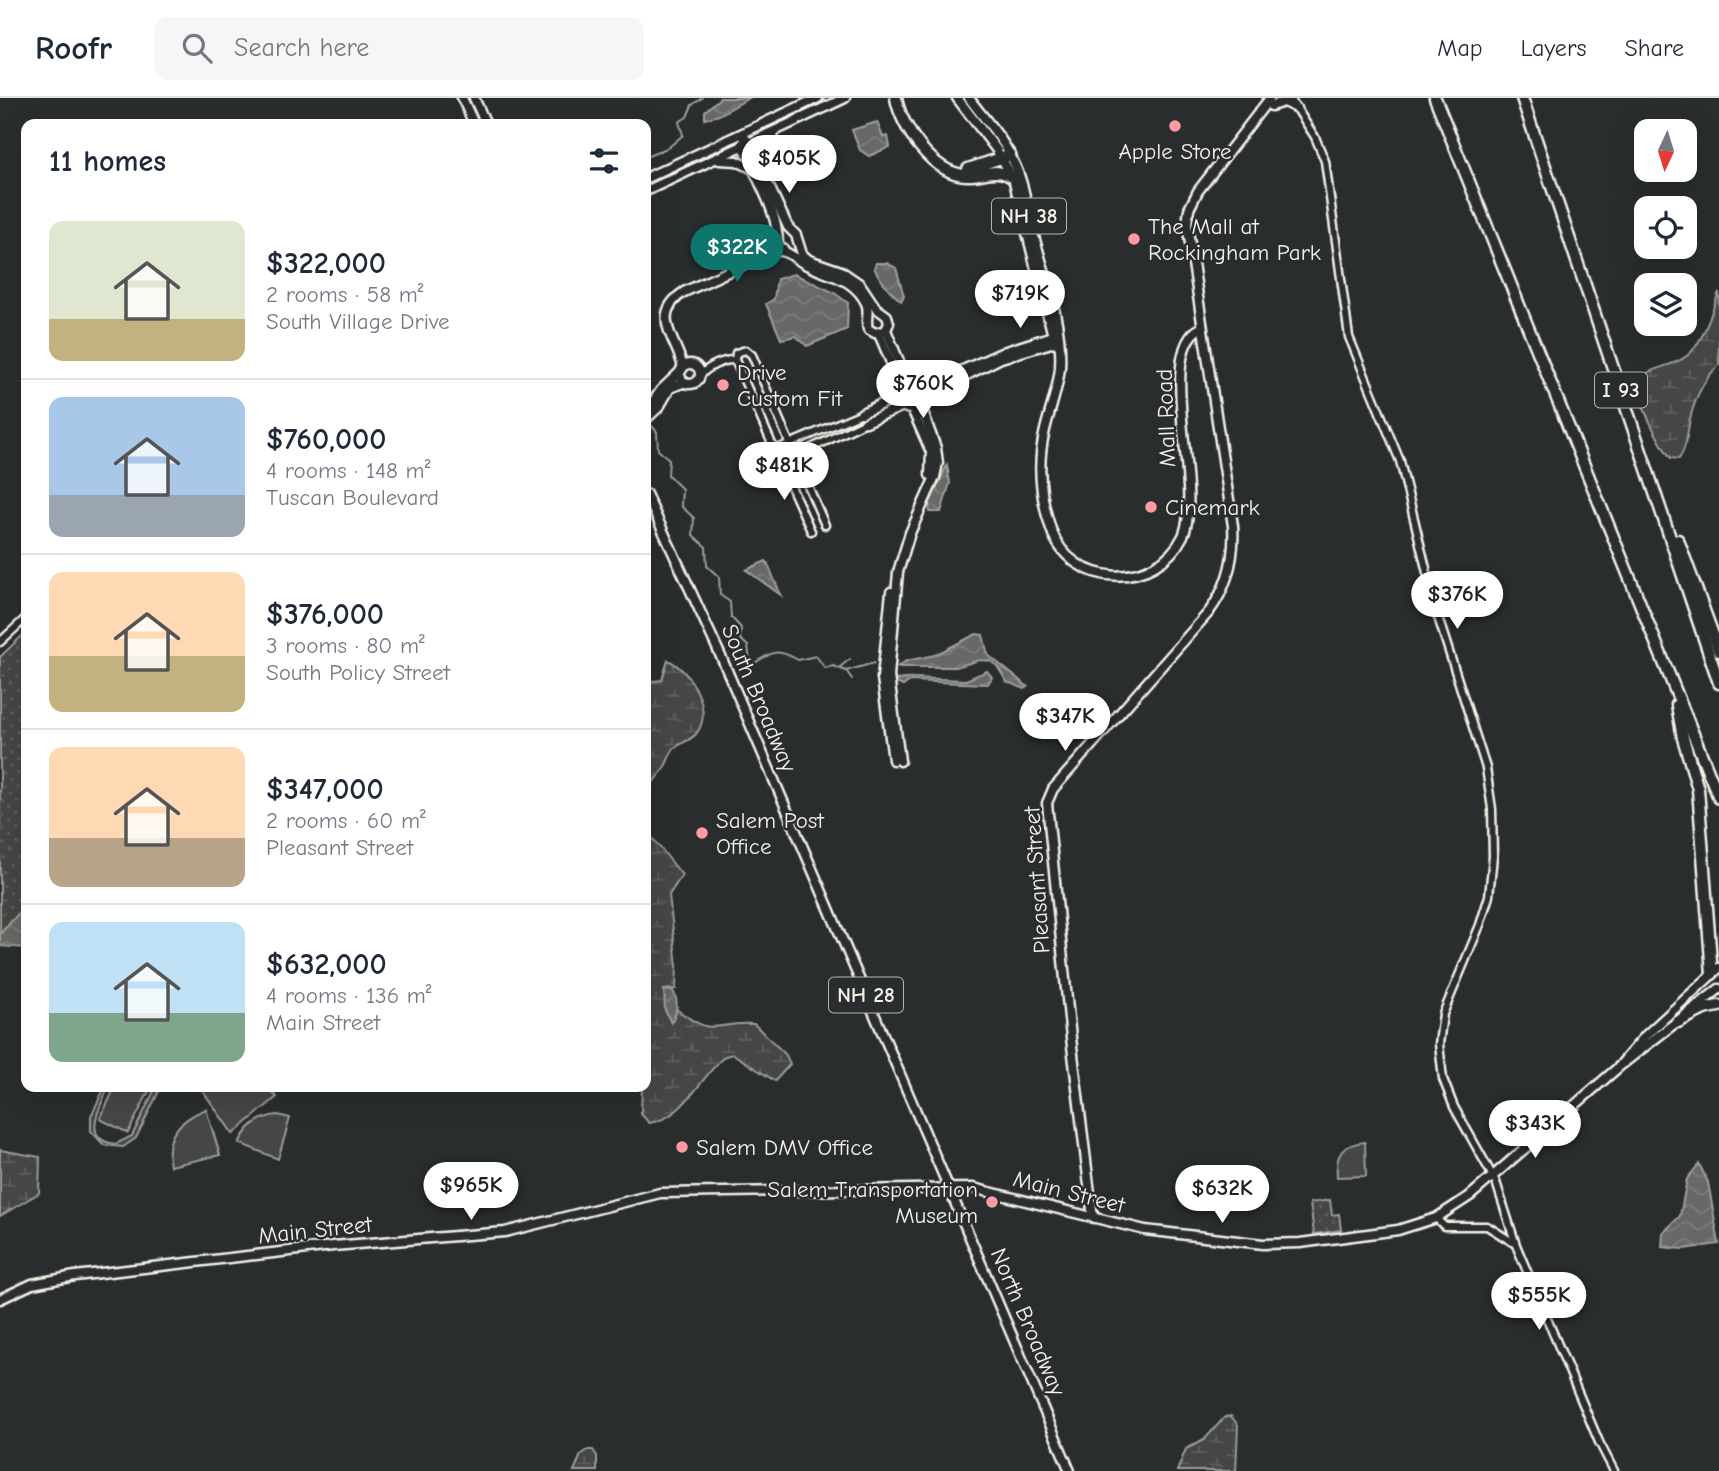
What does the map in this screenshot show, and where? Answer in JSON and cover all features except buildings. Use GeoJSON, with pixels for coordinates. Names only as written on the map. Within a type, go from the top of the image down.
{"type":"FeatureCollection","features":[{"type":"Feature","properties":{"kind":"highway"},"geometry":{"type":"LineString","coordinates":[[895,98],[903,120],[928,154],[943,166],[961,175],[999,171],[1013,178]]}},
{"type":"Feature","properties":{"kind":"highway","name":"I 93"},"geometry":{"type":"LineString","coordinates":[[1435,98],[1719,797]]}},
{"type":"Feature","properties":{"kind":"highway","name":"I 93"},"geometry":{"type":"LineString","coordinates":[[1522,98],[1719,683]]}},
{"type":"Feature","properties":{"kind":"highway"},"geometry":{"type":"LineString","coordinates":[[943,166],[976,168],[1006,157]]}},
{"type":"Feature","properties":{"kind":"highway"},"geometry":{"type":"LineString","coordinates":[[1638,439],[1719,651]]}},
{"type":"Feature","properties":{"kind":"highway"},"geometry":{"type":"LineString","coordinates":[[1674,688],[1683,738],[1698,789],[1715,971]]}},
{"type":"Feature","properties":{"kind":"highway"},"geometry":{"type":"LineString","coordinates":[[1711,944],[1719,959]]}},
{"type":"Feature","properties":{"kind":"highway"},"geometry":{"type":"LineString","coordinates":[[1678,1022],[1704,1009],[1719,1006]]}},
{"type":"Feature","properties":{"kind":"main road"},"geometry":{"type":"LineString","coordinates":[[462,98],[472,119]]}},
{"type":"Feature","properties":{"kind":"main road"},"geometry":{"type":"LineString","coordinates":[[474,98],[484,119]]}},
{"type":"Feature","properties":{"kind":"main road"},"geometry":{"type":"LineString","coordinates":[[651,176],[818,98]]}},
{"type":"Feature","properties":{"kind":"main road"},"geometry":{"type":"LineString","coordinates":[[651,189],[845,98]]}},
{"type":"Feature","properties":{"kind":"main road","name":"Mall Road"},"geometry":{"type":"LineString","coordinates":[[957,98],[1006,157],[1057,340]]}},
{"type":"Feature","properties":{"kind":"main road","name":"Mall Road"},"geometry":{"type":"LineString","coordinates":[[969,98],[1022,186],[1057,340],[1059,376],[1040,458],[1050,527],[1061,547],[1078,564],[1102,574],[1126,576],[1151,569],[1167,558],[1187,527],[1190,501],[1184,450],[1182,354],[1190,336],[1201,328]]}},
{"type":"Feature","properties":{"kind":"main road","name":"Pleasant Street"},"geometry":{"type":"LineString","coordinates":[[1093,1218],[1072,1052],[1047,803],[1053,789],[1202,619],[1224,586],[1232,556],[1233,526],[1187,239],[1187,216],[1198,191],[1270,102],[1277,98]]}},
{"type":"Feature","properties":{"kind":"main road"},"geometry":{"type":"LineString","coordinates":[[1270,102],[1284,102],[1297,108]]}},
{"type":"Feature","properties":{"kind":"main road"},"geometry":{"type":"LineString","coordinates":[[763,175],[764,151],[776,130]]}},
{"type":"Feature","properties":{"kind":"main road"},"geometry":{"type":"LineString","coordinates":[[741,134],[805,257],[853,278],[889,320],[882,332]]}},
{"type":"Feature","properties":{"kind":"main road"},"geometry":{"type":"LineString","coordinates":[[746,145],[779,236],[779,246],[811,267],[832,273],[849,283],[867,306],[868,329],[882,332]]}},
{"type":"Feature","properties":{"kind":"main road"},"geometry":{"type":"LineString","coordinates":[[710,162],[737,161],[754,170]]}},
{"type":"Feature","properties":{"kind":"main road"},"geometry":{"type":"LineString","coordinates":[[747,264],[779,236],[791,231]]}},
{"type":"Feature","properties":{"kind":"main road"},"geometry":{"type":"LineString","coordinates":[[651,414],[659,407],[670,388],[685,382],[694,383],[668,312],[672,303],[684,292],[773,251],[796,247],[798,241]]}},
{"type":"Feature","properties":{"kind":"main road"},"geometry":{"type":"LineString","coordinates":[[867,318],[874,311],[882,311]]}},
{"type":"Feature","properties":{"kind":"main road"},"geometry":{"type":"LineString","coordinates":[[882,332],[903,390],[915,401],[936,448],[938,463],[935,478],[910,533],[898,572],[889,676],[896,760]]}},
{"type":"Feature","properties":{"kind":"main road"},"geometry":{"type":"LineString","coordinates":[[864,417],[915,401],[1006,351],[1057,340]]}},
{"type":"Feature","properties":{"kind":"main road"},"geometry":{"type":"LineString","coordinates":[[685,382],[690,369]]}},
{"type":"Feature","properties":{"kind":"main road"},"geometry":{"type":"LineString","coordinates":[[651,405],[661,390],[690,369]]}},
{"type":"Feature","properties":{"kind":"main road"},"geometry":{"type":"LineString","coordinates":[[903,390],[915,401]]}},
{"type":"Feature","properties":{"kind":"main road"},"geometry":{"type":"LineString","coordinates":[[864,417],[903,390]]}},
{"type":"Feature","properties":{"kind":"main road","name":"South Broadway"},"geometry":{"type":"LineString","coordinates":[[651,505],[727,669],[951,1188]]}},
{"type":"Feature","properties":{"kind":"main road"},"geometry":{"type":"LineString","coordinates":[[1620,1065],[1639,1042],[1715,971]]}},
{"type":"Feature","properties":{"kind":"main road"},"geometry":{"type":"LineString","coordinates":[[1620,1065],[1719,989]]}},
{"type":"Feature","properties":{"kind":"main road","name":"Main Street"},"geometry":{"type":"LineString","coordinates":[[0,1300],[25,1287],[58,1279],[333,1246],[505,1232],[658,1193],[951,1188],[993,1192],[1093,1218],[1179,1236],[1284,1244],[1398,1230],[1436,1218],[1471,1196],[1620,1065]]}},
{"type":"Feature","properties":{"kind":"main road","name":"North Broadway"},"geometry":{"type":"LineString","coordinates":[[951,1188],[1070,1471]]}},
{"type":"Feature","properties":{"kind":"street"},"geometry":{"type":"LineString","coordinates":[[1290,98],[1318,144],[1326,166],[1349,337],[1401,461],[1437,614],[1486,768],[1493,824],[1489,896],[1480,925],[1447,999],[1439,1044],[1446,1089],[1508,1211],[1516,1245],[1596,1436],[1614,1471]]}},
{"type":"Feature","properties":{"kind":"street"},"geometry":{"type":"LineString","coordinates":[[690,369],[716,365],[746,350],[752,355],[825,525]]}},
{"type":"Feature","properties":{"kind":"street"},"geometry":{"type":"LineString","coordinates":[[735,357],[811,531]]}},
{"type":"Feature","properties":{"kind":"street"},"geometry":{"type":"LineString","coordinates":[[775,450],[864,417]]}},
{"type":"Feature","properties":{"kind":"street"},"geometry":{"type":"LineString","coordinates":[[780,462],[864,417]]}},
{"type":"Feature","properties":{"kind":"street"},"geometry":{"type":"LineString","coordinates":[[0,642],[21,623]]}},
{"type":"Feature","properties":{"kind":"street"},"geometry":{"type":"LineString","coordinates":[[1436,1218],[1444,1226],[1487,1226],[1516,1245]]}},
{"type":"Feature","properties":{"kind":"green space"},"geometry":{"type":"Polygon","coordinates":[[[1719,292],[1719,365],[1705,382],[1696,401],[1682,454],[1679,459],[1671,458],[1647,416],[1642,403],[1640,382],[1644,375],[1683,359],[1694,349],[1707,325],[1719,292]]]}},
{"type":"Feature","properties":{"kind":"green space"},"geometry":{"type":"Polygon","coordinates":[[[21,637],[21,937],[0,939],[0,657],[21,637]]]}},
{"type":"Feature","properties":{"kind":"green space"},"geometry":{"type":"Polygon","coordinates":[[[668,660],[692,682],[703,714],[696,734],[673,750],[663,770],[651,785],[651,681],[662,680],[668,660]]]}},
{"type":"Feature","properties":{"kind":"green space"},"geometry":{"type":"Polygon","coordinates":[[[651,836],[682,875],[669,895],[677,966],[676,989],[664,990],[674,1018],[676,1009],[708,1027],[754,1024],[786,1055],[790,1064],[775,1081],[733,1054],[725,1056],[673,1113],[662,1120],[649,1123],[641,1114],[642,1092],[651,1092],[651,836]]]}},
{"type":"Feature","properties":{"kind":"green space"},"geometry":{"type":"Polygon","coordinates":[[[103,1092],[107,1092],[98,1113],[96,1130],[98,1136],[105,1141],[116,1144],[132,1136],[154,1092],[159,1092],[136,1138],[123,1147],[104,1145],[91,1131],[91,1116],[103,1092]]]}},
{"type":"Feature","properties":{"kind":"green space"},"geometry":{"type":"Polygon","coordinates":[[[113,1092],[148,1092],[128,1133],[100,1119],[113,1092]]]}},
{"type":"Feature","properties":{"kind":"green space"},"geometry":{"type":"Polygon","coordinates":[[[204,1092],[271,1092],[277,1097],[233,1134],[204,1092]]]}},
{"type":"Feature","properties":{"kind":"green space"},"geometry":{"type":"Polygon","coordinates":[[[206,1109],[220,1155],[170,1166],[169,1146],[176,1130],[188,1118],[206,1109]]]}},
{"type":"Feature","properties":{"kind":"green space"},"geometry":{"type":"Polygon","coordinates":[[[278,1115],[290,1118],[278,1159],[239,1143],[254,1123],[278,1115]]]}},
{"type":"Feature","properties":{"kind":"green space"},"geometry":{"type":"Polygon","coordinates":[[[1365,1142],[1366,1176],[1337,1177],[1337,1162],[1342,1152],[1351,1145],[1365,1142]]]}},
{"type":"Feature","properties":{"kind":"green space"},"geometry":{"type":"Polygon","coordinates":[[[0,1150],[40,1157],[39,1193],[0,1216],[0,1150]]]}},
{"type":"Feature","properties":{"kind":"green space"},"geometry":{"type":"Polygon","coordinates":[[[1330,1200],[1332,1215],[1339,1214],[1341,1230],[1314,1234],[1310,1203],[1330,1200]]]}},
{"type":"Feature","properties":{"kind":"green space"},"geometry":{"type":"Polygon","coordinates":[[[1231,1416],[1238,1425],[1236,1471],[1177,1471],[1186,1449],[1204,1440],[1225,1417],[1231,1416]]]}},
{"type":"Feature","properties":{"kind":"green space"},"geometry":{"type":"Polygon","coordinates":[[[593,1450],[597,1456],[597,1471],[574,1471],[581,1455],[593,1450]]]}},
{"type":"Feature","properties":{"kind":"water"},"geometry":{"type":"Polygon","coordinates":[[[720,98],[749,98],[719,115],[705,119],[705,111],[720,98]]]}},
{"type":"Feature","properties":{"kind":"water"},"geometry":{"type":"Polygon","coordinates":[[[877,122],[883,137],[888,136],[890,147],[869,156],[860,150],[852,130],[877,122]]]}},
{"type":"Feature","properties":{"kind":"water"},"geometry":{"type":"Polygon","coordinates":[[[876,263],[887,263],[896,268],[904,296],[901,301],[889,290],[874,268],[876,263]]]}},
{"type":"Feature","properties":{"kind":"water"},"geometry":{"type":"Polygon","coordinates":[[[794,274],[833,292],[848,303],[847,329],[807,346],[796,336],[781,339],[766,304],[774,299],[777,279],[794,274]]]}},
{"type":"Feature","properties":{"kind":"water"},"geometry":{"type":"Polygon","coordinates":[[[947,465],[950,483],[941,512],[930,512],[929,505],[947,465]]]}},
{"type":"Feature","properties":{"kind":"water"},"geometry":{"type":"Polygon","coordinates":[[[767,562],[781,595],[746,570],[767,562]]]}},
{"type":"Feature","properties":{"kind":"water"},"geometry":{"type":"Polygon","coordinates":[[[976,634],[983,635],[988,655],[1028,687],[1025,689],[1007,682],[997,666],[990,661],[980,660],[956,667],[897,667],[906,661],[935,655],[976,634]]]}},
{"type":"Feature","properties":{"kind":"water"},"geometry":{"type":"Polygon","coordinates":[[[987,671],[992,677],[988,684],[910,681],[903,686],[896,683],[896,680],[915,678],[966,680],[987,671]]]}},
{"type":"Feature","properties":{"kind":"water"},"geometry":{"type":"Polygon","coordinates":[[[21,913],[21,948],[0,946],[0,934],[21,913]]]}},
{"type":"Feature","properties":{"kind":"water"},"geometry":{"type":"Polygon","coordinates":[[[664,990],[673,991],[677,1003],[671,1023],[665,1010],[664,990]]]}},
{"type":"Feature","properties":{"kind":"water"},"geometry":{"type":"Polygon","coordinates":[[[1699,1164],[1708,1182],[1719,1244],[1684,1249],[1662,1247],[1663,1233],[1680,1216],[1687,1179],[1699,1164]]]}},
{"type":"Feature","properties":{"kind":"waterway"},"geometry":{"type":"LineString","coordinates":[[651,155],[669,147],[683,135],[679,122],[687,117],[692,105],[702,98]]}},
{"type":"Feature","properties":{"kind":"waterway"},"geometry":{"type":"LineString","coordinates":[[651,425],[657,432],[658,450],[669,459],[668,475],[682,489],[681,506],[694,518],[693,535],[706,547],[707,566],[719,577],[720,595],[730,602],[731,617],[741,628],[740,639],[748,646],[750,662],[755,663],[776,652],[798,660],[816,656],[825,668],[833,666],[846,671],[874,663]]}},
{"type":"Feature","properties":{"kind":"waterway"},"geometry":{"type":"LineString","coordinates":[[840,667],[850,659]]}},
{"type":"Feature","properties":{"kind":"waterway"},"geometry":{"type":"LineString","coordinates":[[847,672],[852,679]]}},
{"type":"Feature","properties":{"kind":"place","name":"Apple Store"},"geometry":{"type":"Point","coordinates":[1175,126]}},
{"type":"Feature","properties":{"kind":"place","name":"The Mall at Rockingham Park"},"geometry":{"type":"Point","coordinates":[1134,239]}},
{"type":"Feature","properties":{"kind":"place","name":"Drive Custom Fit"},"geometry":{"type":"Point","coordinates":[723,385]}},
{"type":"Feature","properties":{"kind":"place","name":"Cinemark"},"geometry":{"type":"Point","coordinates":[1151,507]}},
{"type":"Feature","properties":{"kind":"place","name":"Salem Post Office"},"geometry":{"type":"Point","coordinates":[702,833]}},
{"type":"Feature","properties":{"kind":"place","name":"Salem DMV Office"},"geometry":{"type":"Point","coordinates":[682,1147]}},
{"type":"Feature","properties":{"kind":"place","name":"Salem Transportation Museum"},"geometry":{"type":"Point","coordinates":[992,1202]}}]}
